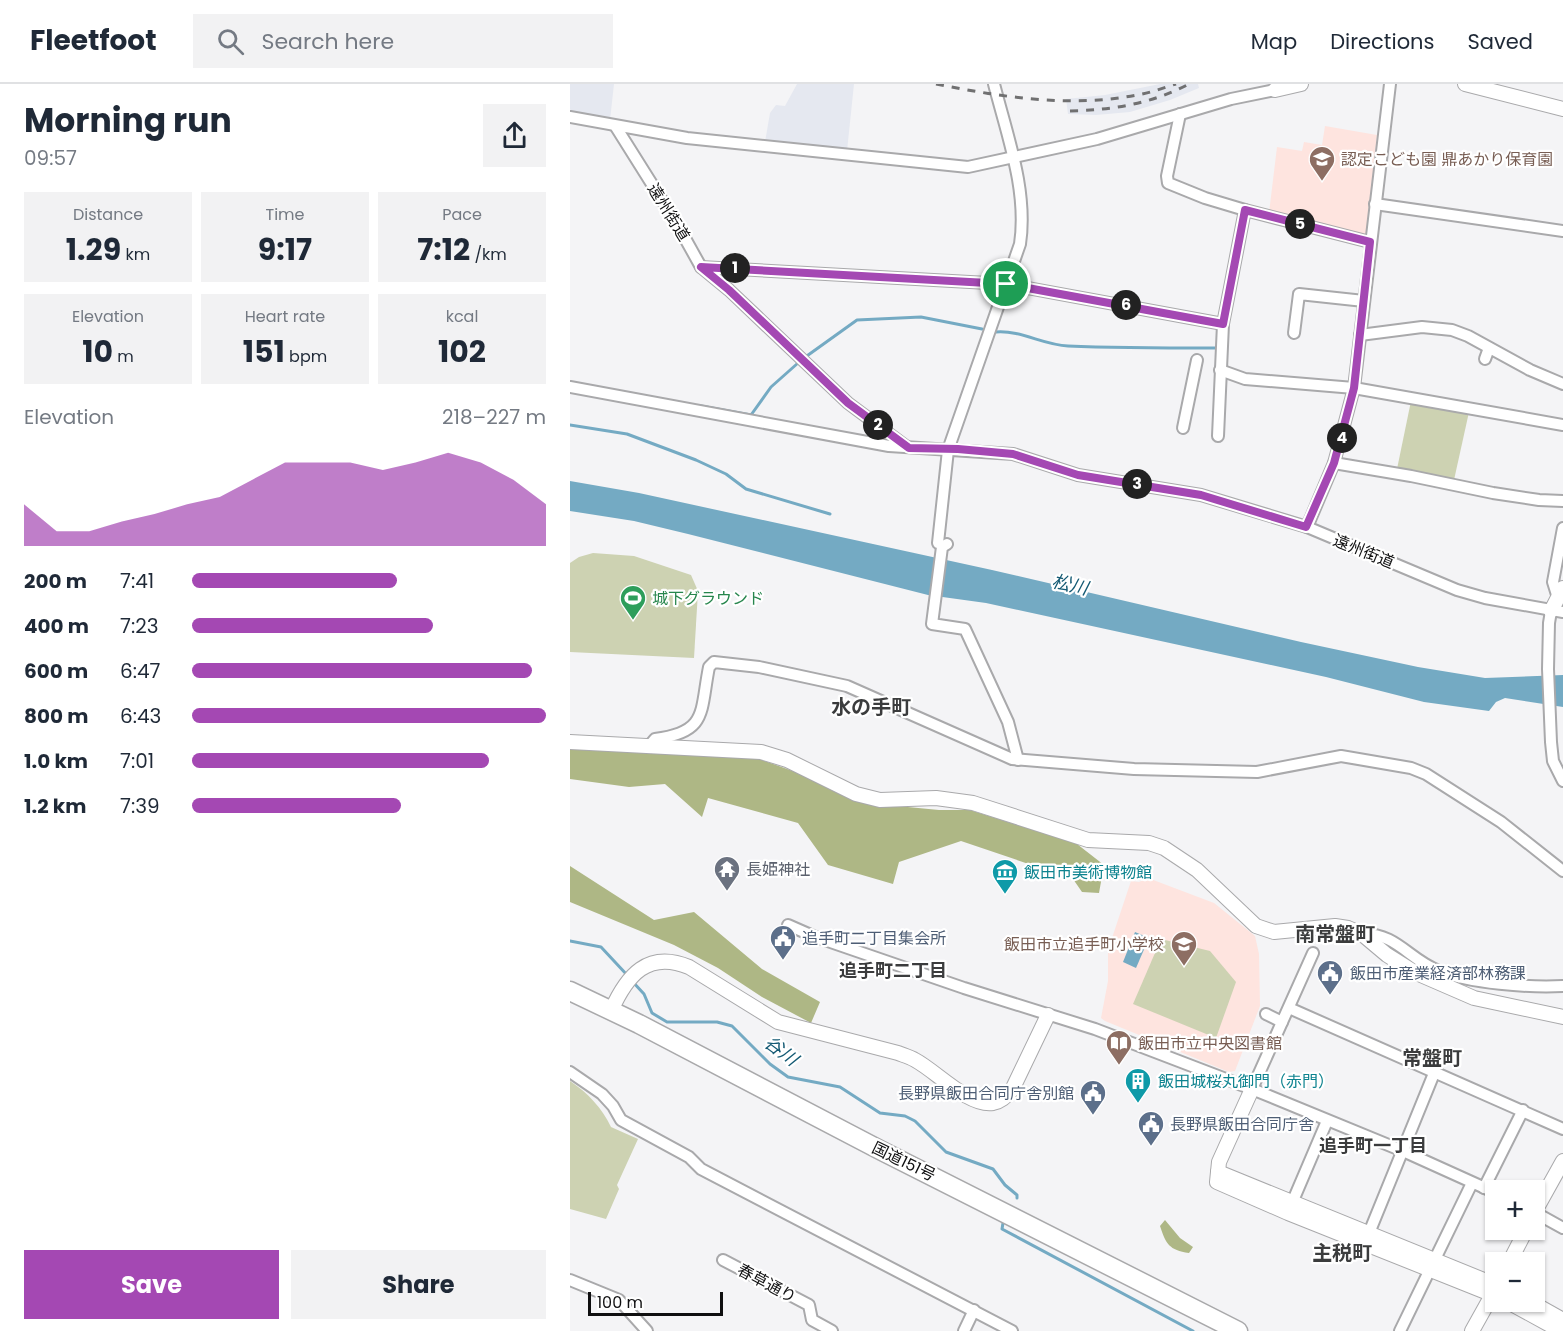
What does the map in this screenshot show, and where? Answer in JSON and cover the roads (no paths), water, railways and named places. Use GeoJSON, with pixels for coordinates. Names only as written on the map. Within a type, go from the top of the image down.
{"type":"FeatureCollection","features":[{"type":"Feature","properties":{"kind":"highway","name":"国道151号"},"geometry":{"type":"LineString","coordinates":[[570,991],[1238,1331]]}},
{"type":"Feature","properties":{"kind":"street"},"geometry":{"type":"LineString","coordinates":[[994,84],[1013,159],[1021,205],[1022,229],[1020,244],[948,450],[942,544],[931,619],[932,624],[965,630],[1008,722],[1018,760]]}},
{"type":"Feature","properties":{"kind":"street"},"geometry":{"type":"LineString","coordinates":[[570,117],[687,138],[968,167],[1097,139],[1231,99],[1301,84]]}},
{"type":"Feature","properties":{"kind":"street"},"geometry":{"type":"LineString","coordinates":[[1306,527],[1334,463],[1354,388],[1390,84]]}},
{"type":"Feature","properties":{"kind":"street"},"geometry":{"type":"LineString","coordinates":[[1465,84],[1563,109]]}},
{"type":"Feature","properties":{"kind":"street"},"geometry":{"type":"LineString","coordinates":[[1180,114],[1167,176],[1168,183],[1205,198],[1245,210],[1370,242]]}},
{"type":"Feature","properties":{"kind":"street","name":"遠州街道"},"geometry":{"type":"LineString","coordinates":[[616,127],[677,224],[701,267],[729,290],[848,403],[909,448],[958,449],[1013,454],[1078,475],[1201,495],[1306,527],[1457,590],[1557,612]]}},
{"type":"Feature","properties":{"kind":"street"},"geometry":{"type":"LineString","coordinates":[[1375,204],[1563,231]]}},
{"type":"Feature","properties":{"kind":"street"},"geometry":{"type":"LineString","coordinates":[[1218,436],[1223,324],[1245,210]]}},
{"type":"Feature","properties":{"kind":"street"},"geometry":{"type":"LineString","coordinates":[[701,267],[1006,284],[1223,324]]}},
{"type":"Feature","properties":{"kind":"street"},"geometry":{"type":"LineString","coordinates":[[1294,333],[1299,294],[1364,301]]}},
{"type":"Feature","properties":{"kind":"street"},"geometry":{"type":"LineString","coordinates":[[1360,335],[1422,327],[1452,330],[1530,370],[1563,384]]}},
{"type":"Feature","properties":{"kind":"street"},"geometry":{"type":"LineString","coordinates":[[1485,359],[1489,348]]}},
{"type":"Feature","properties":{"kind":"street"},"geometry":{"type":"LineString","coordinates":[[1183,428],[1197,360]]}},
{"type":"Feature","properties":{"kind":"street"},"geometry":{"type":"LineString","coordinates":[[1220,370],[1245,380],[1354,388],[1563,425]]}},
{"type":"Feature","properties":{"kind":"street"},"geometry":{"type":"LineString","coordinates":[[570,387],[909,448]]}},
{"type":"Feature","properties":{"kind":"street"},"geometry":{"type":"LineString","coordinates":[[1334,463],[1493,493],[1563,501]]}},
{"type":"Feature","properties":{"kind":"street"},"geometry":{"type":"LineString","coordinates":[[1563,528],[1553,582],[1561,593],[1557,612],[1549,623],[1548,669],[1553,761],[1563,781]]}},
{"type":"Feature","properties":{"kind":"street"},"geometry":{"type":"LineString","coordinates":[[649,746],[655,739],[688,731],[698,721],[709,667],[714,662],[759,667],[847,686],[1018,760],[1134,769],[1257,772],[1341,756],[1411,768],[1426,774],[1502,822],[1563,871]]}},
{"type":"Feature","properties":{"kind":"street"},"geometry":{"type":"LineString","coordinates":[[570,742],[761,752],[787,760],[856,794],[880,800],[936,798],[973,803],[1088,840],[1149,843],[1164,848],[1188,864],[1228,898],[1256,926],[1264,930],[1274,932],[1335,926],[1348,928],[1362,934],[1387,955],[1414,972],[1474,998],[1563,1017]]}},
{"type":"Feature","properties":{"kind":"street"},"geometry":{"type":"LineString","coordinates":[[788,925],[834,944],[1095,1029],[1252,1089],[1403,1151],[1484,1188],[1522,1110]]}},
{"type":"Feature","properties":{"kind":"street"},"geometry":{"type":"LineString","coordinates":[[1362,934],[1374,933],[1386,936],[1427,966],[1440,972],[1511,984],[1563,986]]}},
{"type":"Feature","properties":{"kind":"street"},"geometry":{"type":"LineString","coordinates":[[1218,1177],[1221,1156],[1313,954]]}},
{"type":"Feature","properties":{"kind":"street"},"geometry":{"type":"LineString","coordinates":[[611,1011],[630,980],[644,965],[669,960],[689,967],[778,1022],[898,1053],[915,1060],[958,1090],[980,1102],[992,1103],[1003,1100],[1012,1090],[1048,1015]]}},
{"type":"Feature","properties":{"kind":"street"},"geometry":{"type":"LineString","coordinates":[[1289,1008],[1563,1129]]}},
{"type":"Feature","properties":{"kind":"street"},"geometry":{"type":"LineString","coordinates":[[1266,1014],[1282,1022]]}},
{"type":"Feature","properties":{"kind":"street"},"geometry":{"type":"LineString","coordinates":[[1367,1239],[1435,1071]]}},
{"type":"Feature","properties":{"kind":"street"},"geometry":{"type":"LineString","coordinates":[[570,1072],[602,1095],[614,1107],[621,1120],[689,1157],[701,1168],[1012,1331]]}},
{"type":"Feature","properties":{"kind":"street"},"geometry":{"type":"LineString","coordinates":[[1292,1203],[1326,1121]]}},
{"type":"Feature","properties":{"kind":"street"},"geometry":{"type":"LineString","coordinates":[[1545,1194],[1563,1161]]}},
{"type":"Feature","properties":{"kind":"street"},"geometry":{"type":"LineString","coordinates":[[1218,1177],[1292,1203],[1367,1239]]}},
{"type":"Feature","properties":{"kind":"street"},"geometry":{"type":"LineString","coordinates":[[1218,1177],[1485,1287]]}},
{"type":"Feature","properties":{"kind":"street"},"geometry":{"type":"LineString","coordinates":[[1400,1331],[1472,1183]]}},
{"type":"Feature","properties":{"kind":"street"},"geometry":{"type":"LineString","coordinates":[[1545,1218],[1563,1228]]}},
{"type":"Feature","properties":{"kind":"street","name":"春草通り"},"geometry":{"type":"LineString","coordinates":[[723,1260],[810,1305],[812,1320],[832,1331]]}},
{"type":"Feature","properties":{"kind":"street"},"geometry":{"type":"LineString","coordinates":[[570,1280],[619,1300],[647,1331]]}},
{"type":"Feature","properties":{"kind":"street"},"geometry":{"type":"LineString","coordinates":[[1472,1331],[1485,1308]]}},
{"type":"Feature","properties":{"kind":"street"},"geometry":{"type":"LineString","coordinates":[[964,1331],[974,1310]]}},
{"type":"Feature","properties":{"kind":"street"},"geometry":{"type":"LineString","coordinates":[[1545,1310],[1563,1320]]}},
{"type":"Feature","properties":{"kind":"street"},"geometry":{"type":"LineString","coordinates":[[1526,1312],[1561,1331]]}},
{"type":"Feature","properties":{"kind":"water"},"geometry":{"type":"Polygon","coordinates":[[[570,481],[639,493],[992,570],[1418,667],[1485,678],[1563,675],[1563,707],[1505,698],[1496,702],[1489,711],[1424,702],[1326,677],[986,603],[928,595],[634,521],[570,511],[570,481]]]}},
{"type":"Feature","properties":{"kind":"water"},"geometry":{"type":"Polygon","coordinates":[[[1135,932],[1149,938],[1136,968],[1123,962],[1135,932]]]}},
{"type":"Feature","properties":{"kind":"waterway"},"geometry":{"type":"LineString","coordinates":[[804,358],[857,320],[921,317],[982,329]]}},
{"type":"Feature","properties":{"kind":"waterway"},"geometry":{"type":"LineString","coordinates":[[996,332],[1014,333],[1068,346],[1216,348]]}},
{"type":"Feature","properties":{"kind":"waterway"},"geometry":{"type":"LineString","coordinates":[[701,406],[751,415],[771,387],[798,363]]}},
{"type":"Feature","properties":{"kind":"waterway"},"geometry":{"type":"LineString","coordinates":[[570,425],[627,434],[696,460],[726,474],[746,489],[830,514]]}},
{"type":"Feature","properties":{"kind":"waterway","name":"谷川"},"geometry":{"type":"LineString","coordinates":[[570,941],[601,947],[628,976]]}},
{"type":"Feature","properties":{"kind":"waterway","name":"谷川"},"geometry":{"type":"LineString","coordinates":[[632,981],[644,994],[652,1013],[667,1022],[717,1022],[732,1026],[770,1064],[788,1077],[840,1087],[880,1113],[905,1116],[915,1121],[946,1152],[993,1169],[1005,1185],[1017,1195],[1017,1198]]}},
{"type":"Feature","properties":{"kind":"waterway","name":"谷川"},"geometry":{"type":"LineString","coordinates":[[1003,1223],[1002,1229],[1193,1331]]}},
{"type":"Feature","properties":{"kind":"railway"},"geometry":{"type":"LineString","coordinates":[[936,84],[1011,97],[1061,101],[1112,99],[1147,93],[1176,84]]}},
{"type":"Feature","properties":{"kind":"railway"},"geometry":{"type":"LineString","coordinates":[[1070,111],[1131,105],[1160,97],[1189,84]]}},
{"type":"Feature","properties":{"kind":"place","name":"認定こども園 鼎あかり保育園"},"geometry":{"type":"Point","coordinates":[1322,182]}},
{"type":"Feature","properties":{"kind":"place","name":"城下グラウンド"},"geometry":{"type":"Point","coordinates":[633,621]}},
{"type":"Feature","properties":{"kind":"place","name":"長姫神社"},"geometry":{"type":"Point","coordinates":[727,892]}},
{"type":"Feature","properties":{"kind":"place","name":"飯田市美術博物館"},"geometry":{"type":"Point","coordinates":[1005,895]}},
{"type":"Feature","properties":{"kind":"place","name":"追手町二丁目集会所"},"geometry":{"type":"Point","coordinates":[783,961]}},
{"type":"Feature","properties":{"kind":"place","name":"飯田市立追手町小学校"},"geometry":{"type":"Point","coordinates":[1184,967]}},
{"type":"Feature","properties":{"kind":"place","name":"飯田市産業経済部林務課"},"geometry":{"type":"Point","coordinates":[1330,996]}},
{"type":"Feature","properties":{"kind":"place","name":"飯田市立中央図書館"},"geometry":{"type":"Point","coordinates":[1119,1066]}},
{"type":"Feature","properties":{"kind":"place","name":"飯田城桜丸御門（赤門）"},"geometry":{"type":"Point","coordinates":[1138,1104]}},
{"type":"Feature","properties":{"kind":"place","name":"長野県飯田合同庁舎別館"},"geometry":{"type":"Point","coordinates":[1093,1116]}},
{"type":"Feature","properties":{"kind":"place","name":"長野県飯田合同庁舎"},"geometry":{"type":"Point","coordinates":[1151,1147]}},
{"type":"Feature","properties":{"kind":"district","name":"水の手町"},"geometry":{"type":"Point","coordinates":[871,707]}},
{"type":"Feature","properties":{"kind":"district","name":"南常盤町"},"geometry":{"type":"Point","coordinates":[1335,934]}},
{"type":"Feature","properties":{"kind":"district","name":"追手町二丁目"},"geometry":{"type":"Point","coordinates":[893,971]}},
{"type":"Feature","properties":{"kind":"district","name":"常盤町"},"geometry":{"type":"Point","coordinates":[1432,1058]}},
{"type":"Feature","properties":{"kind":"district","name":"追手町一丁目"},"geometry":{"type":"Point","coordinates":[1373,1146]}},
{"type":"Feature","properties":{"kind":"district","name":"主税町"},"geometry":{"type":"Point","coordinates":[1342,1253]}},
{"type":"Feature","properties":{"kind":"water label","name":"松川"},"geometry":{"type":"Point","coordinates":[1070,585]}}]}
